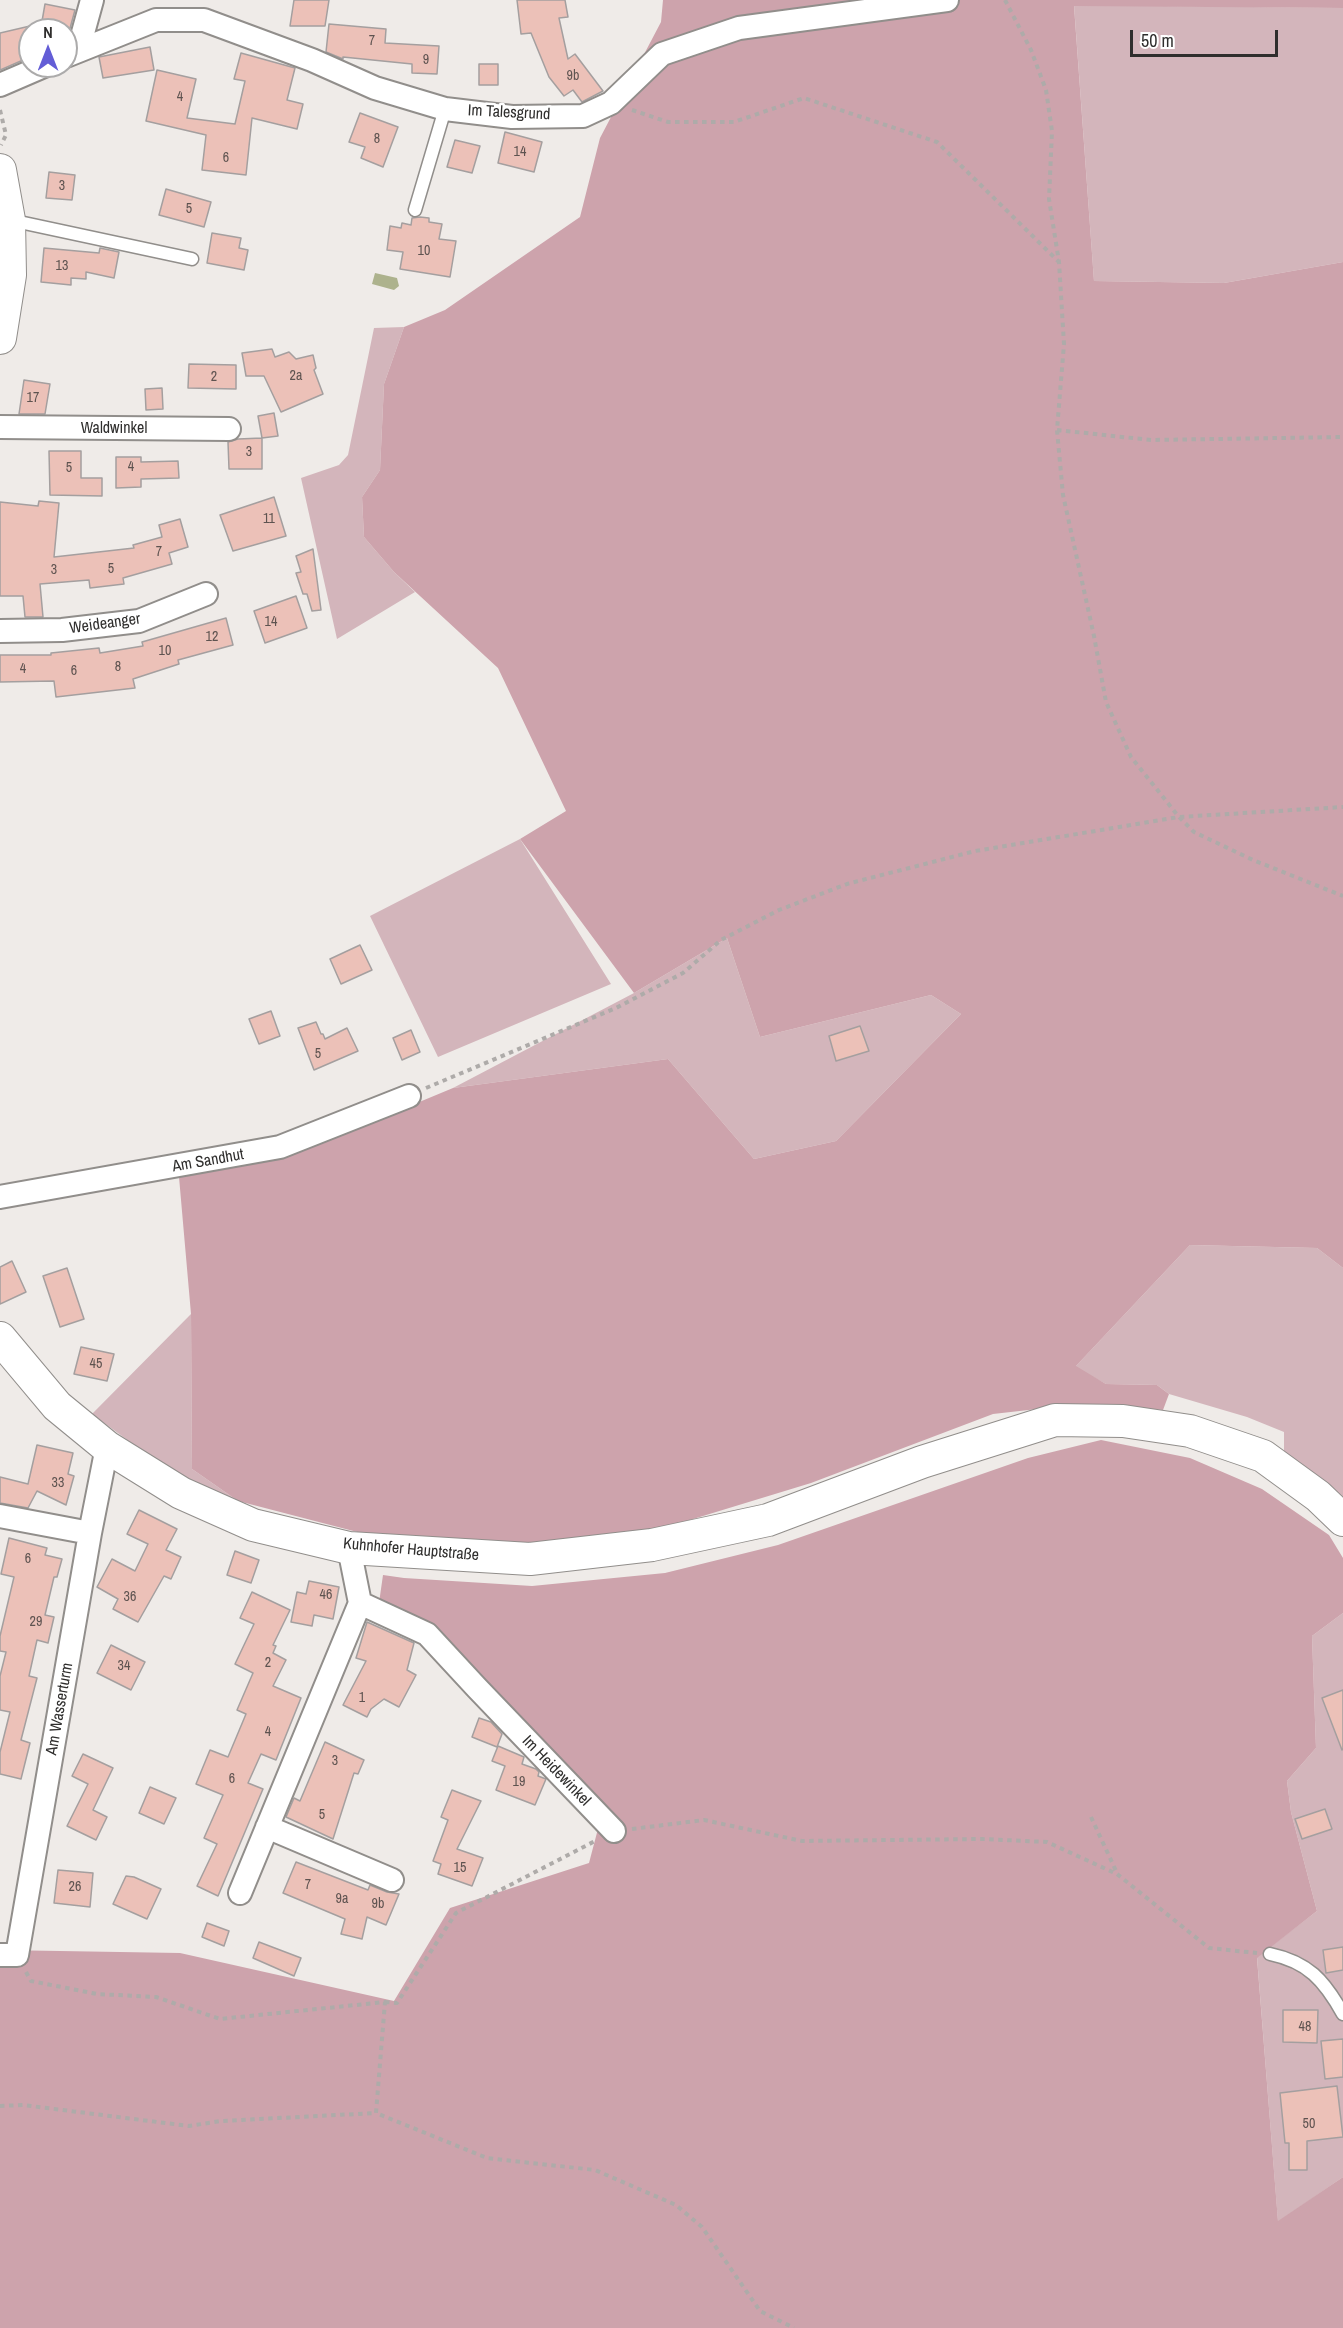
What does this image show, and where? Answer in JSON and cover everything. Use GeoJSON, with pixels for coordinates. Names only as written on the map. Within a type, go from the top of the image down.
{"type":"FeatureCollection","features":[{"type":"Feature","properties":{"kind":"street"},"geometry":{"type":"LineString","coordinates":[[78,37],[92,0]]}},
{"type":"Feature","properties":{"kind":"street","name":"Im Talesgrund"},"geometry":{"type":"LineString","coordinates":[[78,51],[156,20],[204,20],[312,60],[375,88],[445,109],[512,117],[584,116],[611,103],[662,54],[739,28],[946,0]]}},
{"type":"Feature","properties":{"kind":"street"},"geometry":{"type":"LineString","coordinates":[[0,85],[18,77]]}},
{"type":"Feature","properties":{"kind":"street"},"geometry":{"type":"LineString","coordinates":[[0,170],[9,220],[10,275],[0,338]]}},
{"type":"Feature","properties":{"kind":"street","name":"Waldwinkel"},"geometry":{"type":"LineString","coordinates":[[0,427],[229,429]]}},
{"type":"Feature","properties":{"kind":"street","name":"Weideanger"},"geometry":{"type":"LineString","coordinates":[[0,631],[62,630],[139,621],[206,594]]}},
{"type":"Feature","properties":{"kind":"street","name":"Am Sandhut"},"geometry":{"type":"LineString","coordinates":[[0,1197],[280,1147],[409,1096]]}},
{"type":"Feature","properties":{"kind":"street","name":"Kuhnhofer Hauptstraße"},"geometry":{"type":"LineString","coordinates":[[0,1338],[57,1406],[107,1447],[181,1493],[253,1525],[350,1548],[530,1559],[652,1545],[768,1520],[922,1462],[1055,1420],[1123,1421],[1190,1431],[1263,1456],[1318,1496],[1343,1520]]}},
{"type":"Feature","properties":{"kind":"street","name":"Am Wasserturm"},"geometry":{"type":"LineString","coordinates":[[9,1955],[107,1447]]}},
{"type":"Feature","properties":{"kind":"street"},"geometry":{"type":"LineString","coordinates":[[0,1516],[90,1533]]}},
{"type":"Feature","properties":{"kind":"street"},"geometry":{"type":"LineString","coordinates":[[240,1893],[360,1603],[350,1548]]}},
{"type":"Feature","properties":{"kind":"street","name":"Im Heidewinkel"},"geometry":{"type":"LineString","coordinates":[[360,1603],[427,1634],[614,1831]]}},
{"type":"Feature","properties":{"kind":"street"},"geometry":{"type":"LineString","coordinates":[[267,1827],[392,1880]]}},
{"type":"Feature","properties":{"kind":"lane"},"geometry":{"type":"LineString","coordinates":[[416,210],[445,109]]}},
{"type":"Feature","properties":{"kind":"lane"},"geometry":{"type":"LineString","coordinates":[[9,220],[192,259]]}},
{"type":"Feature","properties":{"kind":"lane"},"geometry":{"type":"LineString","coordinates":[[1270,1954],[1303,1965],[1318,1977],[1343,2014]]}},
{"type":"Feature","properties":{"kind":"path"},"geometry":{"type":"LineString","coordinates":[[1005,0],[1031,50],[1046,90],[1052,131],[1049,199],[1059,262],[1064,344],[1057,430],[1063,495],[1106,702],[1131,757],[1179,817],[1194,832],[1253,860],[1343,896]]}},
{"type":"Feature","properties":{"kind":"path"},"geometry":{"type":"LineString","coordinates":[[611,103],[668,122],[734,122],[804,98],[937,142],[1059,262]]}},
{"type":"Feature","properties":{"kind":"path"},"geometry":{"type":"LineString","coordinates":[[0,110],[6,135],[0,149]]}},
{"type":"Feature","properties":{"kind":"path"},"geometry":{"type":"LineString","coordinates":[[1057,430],[1151,440],[1343,437]]}},
{"type":"Feature","properties":{"kind":"path"},"geometry":{"type":"LineString","coordinates":[[409,1096],[616,1008],[683,973],[721,940],[779,910],[847,884],[975,851],[1179,817],[1343,807]]}},
{"type":"Feature","properties":{"kind":"path"},"geometry":{"type":"LineString","coordinates":[[1091,1817],[1117,1874]]}},
{"type":"Feature","properties":{"kind":"path"},"geometry":{"type":"LineString","coordinates":[[9,1955],[31,1981],[97,1994],[156,1997],[220,2019],[385,2002],[397,2003],[456,1913],[614,1831],[704,1820],[802,1841],[982,1839],[1047,1842],[1117,1874],[1209,1948],[1270,1954]]}},
{"type":"Feature","properties":{"kind":"path"},"geometry":{"type":"LineString","coordinates":[[376,2114],[385,2002]]}},
{"type":"Feature","properties":{"kind":"path"},"geometry":{"type":"LineString","coordinates":[[0,2106],[23,2105],[189,2126],[221,2121],[376,2114],[487,2158],[595,2170],[676,2205],[702,2227],[760,2311],[794,2328]]}},
{"type":"Feature","properties":{"kind":"shaded area"},"geometry":{"type":"Polygon","coordinates":[[[663,0],[1343,0],[1343,8],[1074,6],[1094,281],[1224,283],[1343,262],[1343,1268],[1317,1248],[1190,1245],[1076,1366],[1106,1384],[1157,1385],[1169,1394],[1163,1410],[1108,1405],[1055,1407],[993,1414],[811,1483],[644,1534],[527,1545],[388,1540],[238,1501],[192,1469],[191,1314],[179,1177],[287,1157],[453,1088],[668,1059],[754,1159],[836,1141],[961,1014],[931,995],[760,1037],[727,938],[634,993],[520,839],[566,811],[498,668],[394,572],[364,537],[362,497],[380,470],[384,384],[404,327],[445,310],[580,217],[600,138],[661,22],[663,0]]]}},
{"type":"Feature","properties":{"kind":"shaded area"},"geometry":{"type":"Polygon","coordinates":[[[1074,5],[1343,8],[1343,262],[1224,283],[1094,281],[1074,5]]]}},
{"type":"Feature","properties":{"kind":"shaded area"},"geometry":{"type":"Polygon","coordinates":[[[375,273],[397,278],[399,286],[394,290],[372,284],[375,273]]]}},
{"type":"Feature","properties":{"kind":"shaded area"},"geometry":{"type":"Polygon","coordinates":[[[404,327],[384,384],[380,470],[362,497],[364,537],[415,592],[337,639],[301,478],[339,465],[348,455],[374,328],[404,327]]]}},
{"type":"Feature","properties":{"kind":"shaded area"},"geometry":{"type":"Polygon","coordinates":[[[520,839],[611,984],[438,1057],[370,916],[520,839]]]}},
{"type":"Feature","properties":{"kind":"shaded area"},"geometry":{"type":"Polygon","coordinates":[[[727,938],[760,1037],[931,995],[961,1014],[836,1141],[754,1159],[668,1059],[453,1088],[634,993],[727,938]]]}},
{"type":"Feature","properties":{"kind":"shaded area"},"geometry":{"type":"Polygon","coordinates":[[[1190,1245],[1317,1248],[1343,1268],[1343,1499],[1284,1456],[1284,1432],[1247,1417],[1169,1394],[1157,1385],[1106,1384],[1075,1367],[1190,1245]]]}},
{"type":"Feature","properties":{"kind":"shaded area"},"geometry":{"type":"Polygon","coordinates":[[[191,1314],[192,1469],[238,1501],[182,1480],[92,1414],[191,1314]]]}},
{"type":"Feature","properties":{"kind":"shaded area"},"geometry":{"type":"Polygon","coordinates":[[[1101,1440],[1190,1458],[1262,1489],[1329,1535],[1343,1558],[1343,1613],[1312,1636],[1316,1748],[1287,1781],[1291,1812],[1317,1911],[1257,1958],[1278,2221],[1343,2177],[1343,2328],[0,2328],[0,1950],[180,1953],[394,2001],[450,1908],[589,1863],[599,1825],[431,1629],[378,1610],[383,1575],[532,1586],[665,1573],[778,1545],[1028,1458],[1101,1440]]]}},
{"type":"Feature","properties":{"kind":"shaded area"},"geometry":{"type":"Polygon","coordinates":[[[1343,1613],[1343,2177],[1278,2222],[1257,1957],[1317,1911],[1291,1812],[1287,1781],[1316,1748],[1312,1636],[1343,1613]]]}},
{"type":"Feature","properties":{"kind":"building"},"geometry":{"type":"Polygon","coordinates":[[[294,0],[329,0],[325,26],[290,26],[294,0]]]}},
{"type":"Feature","properties":{"kind":"building"},"geometry":{"type":"Polygon","coordinates":[[[517,0],[565,0],[568,17],[559,18],[568,59],[575,54],[603,91],[582,102],[573,90],[564,96],[549,77],[531,33],[521,34],[517,0]]]}},
{"type":"Feature","properties":{"kind":"building"},"geometry":{"type":"Polygon","coordinates":[[[45,4],[75,10],[73,18],[43,18],[45,4]]]}},
{"type":"Feature","properties":{"kind":"building"},"geometry":{"type":"Polygon","coordinates":[[[329,24],[386,29],[385,43],[439,46],[437,74],[412,73],[412,64],[343,57],[343,59],[326,52],[329,24]]]}},
{"type":"Feature","properties":{"kind":"building"},"geometry":{"type":"Polygon","coordinates":[[[18,29],[18,62],[0,70],[0,33],[18,29]]]}},
{"type":"Feature","properties":{"kind":"building"},"geometry":{"type":"Polygon","coordinates":[[[150,47],[154,70],[103,78],[99,57],[150,47]]]}},
{"type":"Feature","properties":{"kind":"building"},"geometry":{"type":"Polygon","coordinates":[[[241,53],[295,68],[287,100],[303,104],[297,129],[252,118],[246,175],[202,170],[206,135],[146,121],[157,70],[196,79],[187,118],[235,124],[245,81],[234,79],[241,53]]]}},
{"type":"Feature","properties":{"kind":"building"},"geometry":{"type":"Polygon","coordinates":[[[479,64],[498,64],[498,85],[479,85],[479,64]]]}},
{"type":"Feature","properties":{"kind":"building"},"geometry":{"type":"Polygon","coordinates":[[[360,113],[398,127],[383,167],[361,158],[365,147],[349,142],[360,113]]]}},
{"type":"Feature","properties":{"kind":"building"},"geometry":{"type":"Polygon","coordinates":[[[505,132],[542,142],[534,172],[498,163],[505,132]]]}},
{"type":"Feature","properties":{"kind":"building"},"geometry":{"type":"Polygon","coordinates":[[[455,140],[480,146],[472,173],[447,167],[455,140]]]}},
{"type":"Feature","properties":{"kind":"building"},"geometry":{"type":"Polygon","coordinates":[[[49,172],[75,175],[72,200],[46,198],[49,172]]]}},
{"type":"Feature","properties":{"kind":"building"},"geometry":{"type":"Polygon","coordinates":[[[166,189],[211,202],[204,227],[159,215],[166,189]]]}},
{"type":"Feature","properties":{"kind":"building"},"geometry":{"type":"Polygon","coordinates":[[[412,218],[429,218],[429,222],[442,224],[439,239],[456,241],[450,277],[400,269],[403,252],[387,250],[390,226],[401,228],[402,223],[411,225],[412,218]]]}},
{"type":"Feature","properties":{"kind":"building"},"geometry":{"type":"Polygon","coordinates":[[[212,233],[241,238],[239,248],[248,250],[244,270],[207,263],[212,233]]]}},
{"type":"Feature","properties":{"kind":"building"},"geometry":{"type":"Polygon","coordinates":[[[44,248],[99,253],[100,248],[119,252],[114,278],[86,272],[86,279],[71,278],[71,285],[41,282],[44,248]]]}},
{"type":"Feature","properties":{"kind":"building"},"geometry":{"type":"Polygon","coordinates":[[[272,349],[275,357],[289,352],[296,359],[313,355],[316,368],[314,370],[323,394],[281,412],[264,376],[246,376],[242,353],[272,349]]]}},
{"type":"Feature","properties":{"kind":"building"},"geometry":{"type":"Polygon","coordinates":[[[189,364],[236,365],[236,389],[188,388],[189,364]]]}},
{"type":"Feature","properties":{"kind":"building"},"geometry":{"type":"Polygon","coordinates":[[[24,380],[50,384],[45,414],[19,414],[24,380]]]}},
{"type":"Feature","properties":{"kind":"building"},"geometry":{"type":"Polygon","coordinates":[[[162,388],[163,409],[146,410],[145,389],[162,388]]]}},
{"type":"Feature","properties":{"kind":"building"},"geometry":{"type":"Polygon","coordinates":[[[274,413],[278,436],[262,438],[258,416],[274,413]]]}},
{"type":"Feature","properties":{"kind":"building"},"geometry":{"type":"Polygon","coordinates":[[[262,438],[262,469],[229,469],[228,442],[238,439],[262,438]]]}},
{"type":"Feature","properties":{"kind":"building"},"geometry":{"type":"Polygon","coordinates":[[[49,451],[81,451],[81,478],[102,478],[102,496],[50,495],[49,451]]]}},
{"type":"Feature","properties":{"kind":"building"},"geometry":{"type":"Polygon","coordinates":[[[116,457],[141,457],[141,462],[178,461],[179,478],[141,479],[141,487],[116,488],[116,457]]]}},
{"type":"Feature","properties":{"kind":"building"},"geometry":{"type":"Polygon","coordinates":[[[274,497],[286,536],[233,551],[220,515],[274,497]]]}},
{"type":"Feature","properties":{"kind":"building"},"geometry":{"type":"Polygon","coordinates":[[[39,501],[59,503],[54,557],[134,548],[133,545],[162,537],[159,525],[180,519],[188,547],[169,553],[172,564],[123,578],[124,584],[90,588],[89,580],[40,584],[43,617],[25,617],[23,596],[0,596],[0,502],[38,506],[39,501]]]}},
{"type":"Feature","properties":{"kind":"building"},"geometry":{"type":"Polygon","coordinates":[[[313,549],[321,610],[312,611],[307,594],[303,594],[296,573],[301,572],[296,556],[313,549]]]}},
{"type":"Feature","properties":{"kind":"building"},"geometry":{"type":"Polygon","coordinates":[[[296,596],[307,628],[265,643],[254,611],[296,596]]]}},
{"type":"Feature","properties":{"kind":"building"},"geometry":{"type":"Polygon","coordinates":[[[226,618],[233,645],[178,660],[179,664],[133,679],[135,688],[56,697],[54,681],[0,682],[0,655],[51,655],[51,653],[99,648],[100,653],[143,646],[142,642],[226,618]]]}},
{"type":"Feature","properties":{"kind":"building"},"geometry":{"type":"Polygon","coordinates":[[[360,945],[372,970],[341,984],[330,959],[360,945]]]}},
{"type":"Feature","properties":{"kind":"building"},"geometry":{"type":"Polygon","coordinates":[[[271,1011],[280,1036],[259,1044],[249,1019],[271,1011]]]}},
{"type":"Feature","properties":{"kind":"building"},"geometry":{"type":"Polygon","coordinates":[[[316,1022],[325,1039],[347,1028],[358,1051],[314,1070],[298,1028],[316,1022]]]}},
{"type":"Feature","properties":{"kind":"building"},"geometry":{"type":"Polygon","coordinates":[[[860,1026],[869,1051],[836,1061],[829,1036],[860,1026]]]}},
{"type":"Feature","properties":{"kind":"building"},"geometry":{"type":"Polygon","coordinates":[[[411,1030],[420,1052],[402,1060],[393,1038],[411,1030]]]}},
{"type":"Feature","properties":{"kind":"building"},"geometry":{"type":"Polygon","coordinates":[[[12,1261],[26,1292],[0,1304],[0,1267],[12,1261]]]}},
{"type":"Feature","properties":{"kind":"building"},"geometry":{"type":"Polygon","coordinates":[[[67,1268],[84,1319],[60,1327],[43,1276],[67,1268]]]}},
{"type":"Feature","properties":{"kind":"building"},"geometry":{"type":"Polygon","coordinates":[[[81,1347],[114,1354],[107,1381],[74,1374],[81,1347]]]}},
{"type":"Feature","properties":{"kind":"building"},"geometry":{"type":"Polygon","coordinates":[[[37,1445],[73,1453],[68,1474],[74,1476],[66,1505],[37,1491],[28,1508],[0,1503],[0,1477],[28,1484],[37,1445]]]}},
{"type":"Feature","properties":{"kind":"building"},"geometry":{"type":"Polygon","coordinates":[[[139,1510],[177,1529],[166,1550],[181,1557],[171,1579],[164,1576],[138,1622],[113,1609],[118,1599],[97,1587],[112,1559],[135,1571],[148,1544],[127,1534],[139,1510]]]}},
{"type":"Feature","properties":{"kind":"building"},"geometry":{"type":"Polygon","coordinates":[[[9,1538],[47,1548],[45,1555],[62,1559],[57,1577],[54,1577],[45,1615],[54,1617],[48,1643],[37,1640],[29,1676],[37,1678],[21,1740],[30,1743],[21,1779],[0,1774],[0,1752],[10,1712],[0,1710],[0,1676],[6,1652],[0,1651],[0,1636],[14,1577],[1,1574],[9,1538]]]}},
{"type":"Feature","properties":{"kind":"building"},"geometry":{"type":"Polygon","coordinates":[[[235,1551],[259,1560],[251,1583],[227,1575],[235,1551]]]}},
{"type":"Feature","properties":{"kind":"building"},"geometry":{"type":"Polygon","coordinates":[[[309,1581],[339,1587],[333,1619],[314,1615],[312,1626],[291,1622],[297,1592],[306,1594],[309,1581]]]}},
{"type":"Feature","properties":{"kind":"building"},"geometry":{"type":"Polygon","coordinates":[[[252,1592],[290,1610],[273,1645],[276,1646],[273,1653],[286,1660],[273,1686],[301,1698],[276,1760],[261,1754],[248,1783],[263,1789],[218,1896],[197,1886],[217,1844],[204,1838],[223,1795],[196,1784],[210,1750],[228,1757],[246,1714],[237,1710],[253,1673],[235,1664],[254,1624],[240,1618],[252,1592]]]}},
{"type":"Feature","properties":{"kind":"building"},"geometry":{"type":"Polygon","coordinates":[[[367,1622],[414,1643],[407,1670],[416,1675],[399,1707],[384,1699],[371,1709],[367,1717],[343,1705],[366,1661],[356,1658],[367,1622]]]}},
{"type":"Feature","properties":{"kind":"building"},"geometry":{"type":"Polygon","coordinates":[[[111,1645],[145,1662],[131,1690],[97,1673],[111,1645]]]}},
{"type":"Feature","properties":{"kind":"building"},"geometry":{"type":"Polygon","coordinates":[[[1343,1690],[1343,1749],[1342,1750],[1322,1698],[1343,1690]]]}},
{"type":"Feature","properties":{"kind":"building"},"geometry":{"type":"Polygon","coordinates":[[[479,1718],[491,1722],[502,1734],[497,1747],[472,1737],[479,1718]]]}},
{"type":"Feature","properties":{"kind":"building"},"geometry":{"type":"Polygon","coordinates":[[[325,1742],[364,1760],[358,1774],[354,1773],[333,1839],[286,1817],[294,1798],[300,1801],[325,1742]]]}},
{"type":"Feature","properties":{"kind":"building"},"geometry":{"type":"Polygon","coordinates":[[[498,1746],[524,1757],[522,1764],[536,1769],[539,1772],[538,1776],[546,1779],[535,1805],[496,1790],[505,1766],[492,1761],[498,1746]]]}},
{"type":"Feature","properties":{"kind":"building"},"geometry":{"type":"Polygon","coordinates":[[[83,1754],[113,1768],[93,1810],[107,1817],[96,1840],[67,1826],[88,1784],[72,1776],[83,1754]]]}},
{"type":"Feature","properties":{"kind":"building"},"geometry":{"type":"Polygon","coordinates":[[[150,1787],[176,1798],[164,1824],[139,1813],[150,1787]]]}},
{"type":"Feature","properties":{"kind":"building"},"geometry":{"type":"Polygon","coordinates":[[[452,1790],[481,1801],[457,1849],[483,1858],[472,1886],[438,1874],[441,1864],[433,1861],[448,1820],[441,1817],[452,1790]]]}},
{"type":"Feature","properties":{"kind":"building"},"geometry":{"type":"Polygon","coordinates":[[[1325,1809],[1332,1829],[1302,1839],[1295,1819],[1325,1809]]]}},
{"type":"Feature","properties":{"kind":"building"},"geometry":{"type":"Polygon","coordinates":[[[296,1862],[368,1890],[370,1885],[399,1894],[386,1925],[367,1917],[362,1939],[341,1934],[345,1919],[283,1893],[296,1862]]]}},
{"type":"Feature","properties":{"kind":"building"},"geometry":{"type":"Polygon","coordinates":[[[58,1870],[93,1873],[90,1907],[54,1903],[58,1870]]]}},
{"type":"Feature","properties":{"kind":"building"},"geometry":{"type":"Polygon","coordinates":[[[126,1876],[134,1877],[161,1889],[147,1919],[113,1904],[126,1876]]]}},
{"type":"Feature","properties":{"kind":"building"},"geometry":{"type":"Polygon","coordinates":[[[207,1923],[229,1931],[224,1946],[202,1937],[207,1923]]]}},
{"type":"Feature","properties":{"kind":"building"},"geometry":{"type":"Polygon","coordinates":[[[259,1942],[301,1958],[294,1976],[253,1958],[259,1942]]]}},
{"type":"Feature","properties":{"kind":"building"},"geometry":{"type":"Polygon","coordinates":[[[1343,1947],[1343,1970],[1326,1973],[1323,1950],[1343,1947]]]}},
{"type":"Feature","properties":{"kind":"building"},"geometry":{"type":"Polygon","coordinates":[[[1283,2010],[1318,2010],[1317,2043],[1283,2042],[1283,2010]]]}},
{"type":"Feature","properties":{"kind":"building"},"geometry":{"type":"Polygon","coordinates":[[[1343,2039],[1343,2077],[1325,2079],[1321,2041],[1343,2039]]]}},
{"type":"Feature","properties":{"kind":"building"},"geometry":{"type":"Polygon","coordinates":[[[1337,2086],[1343,2137],[1307,2141],[1307,2170],[1289,2170],[1289,2143],[1285,2143],[1280,2093],[1337,2086]]]}}]}
